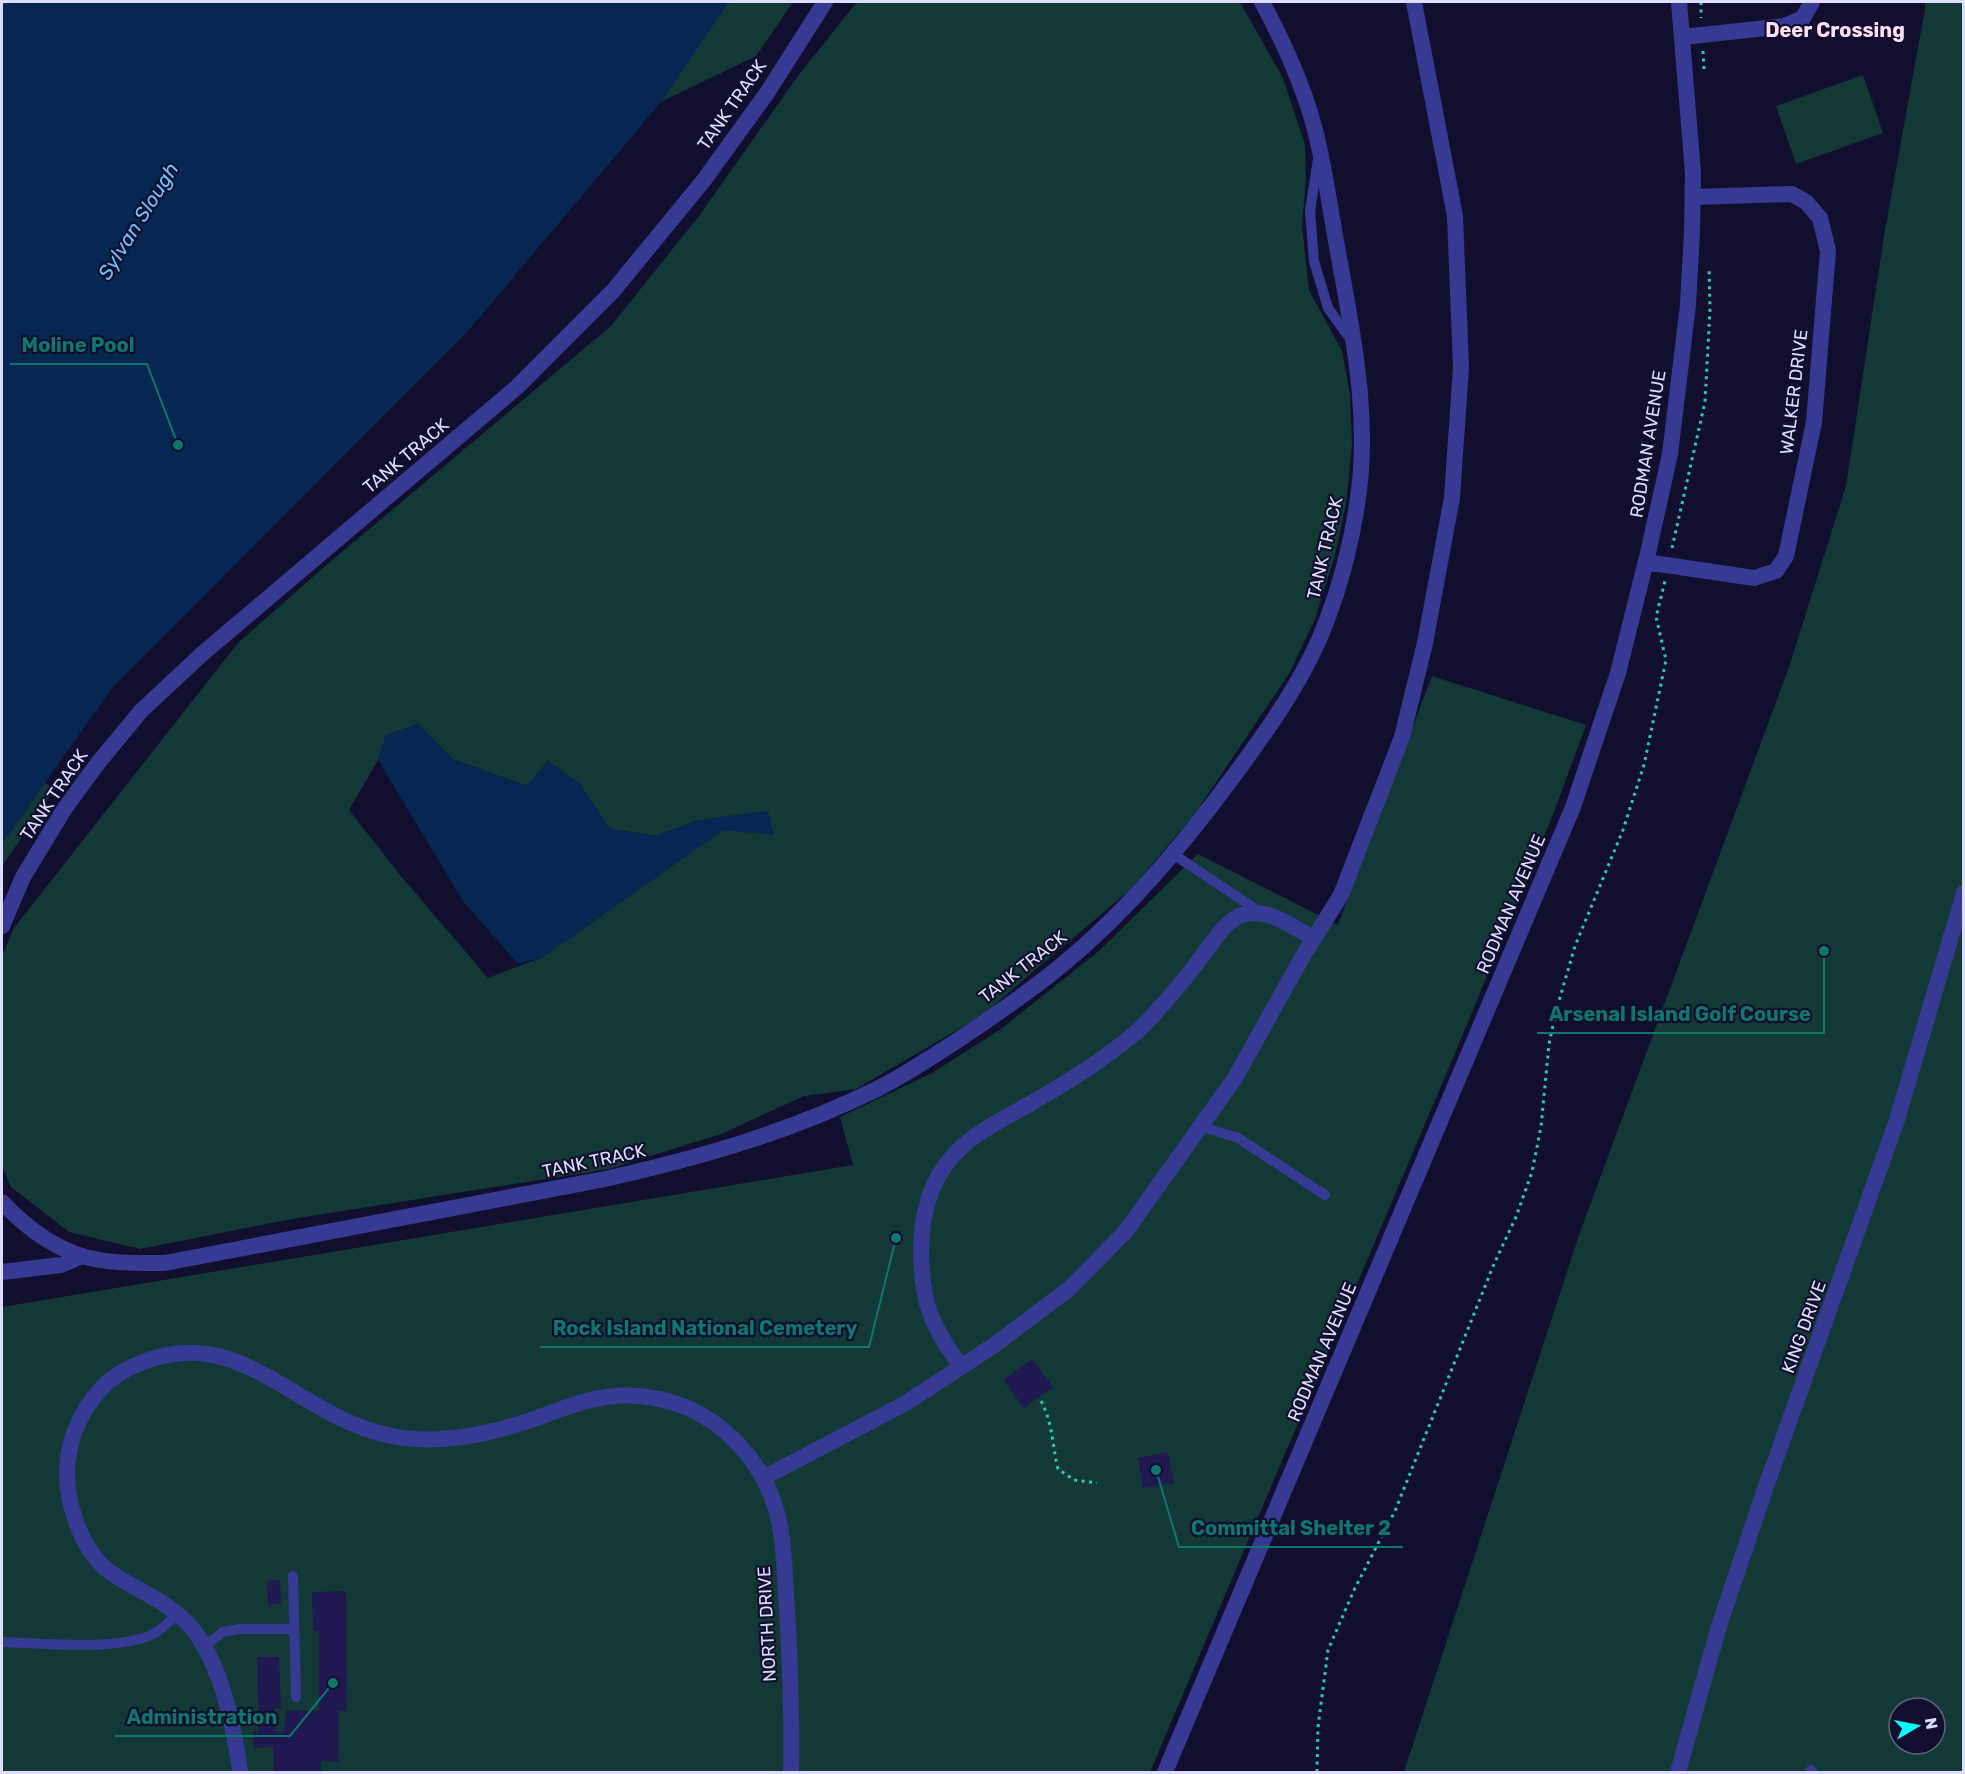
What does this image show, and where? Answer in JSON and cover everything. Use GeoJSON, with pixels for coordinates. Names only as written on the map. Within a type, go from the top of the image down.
{"type":"FeatureCollection","features":[{"type":"Feature","properties":{"kind":"street","name":"TANK TRACK"},"geometry":{"type":"LineString","coordinates":[[2,926],[23,878],[65,808],[141,711],[202,654],[517,387],[613,291],[704,180],[767,93],[825,2]]}},
{"type":"Feature","properties":{"kind":"street","name":"TANK TRACK"},"geometry":{"type":"LineString","coordinates":[[2,1202],[31,1228],[56,1246],[82,1256],[99,1260],[165,1263],[605,1179],[676,1163],[760,1138],[880,1088],[1002,1011],[1063,964],[1121,911],[1206,814],[1281,710],[1326,624],[1342,577],[1358,501],[1362,429],[1360,382],[1319,153],[1301,86],[1279,34],[1262,2]]}},
{"type":"Feature","properties":{"kind":"street"},"geometry":{"type":"LineString","coordinates":[[763,1478],[906,1403],[1030,1320],[1070,1288],[1126,1231],[1234,1078],[1341,895],[1402,737],[1425,643],[1452,498],[1461,367],[1455,216],[1414,2]]}},
{"type":"Feature","properties":{"kind":"street","name":"RODMAN AVENUE"},"geometry":{"type":"LineString","coordinates":[[1165,1773],[1573,807],[1618,673],[1670,454],[1688,305],[1693,173],[1679,2]]}},
{"type":"Feature","properties":{"kind":"street"},"geometry":{"type":"LineString","coordinates":[[1683,37],[1784,26],[1803,18],[1812,2]]}},
{"type":"Feature","properties":{"kind":"street","name":"WALKER DRIVE"},"geometry":{"type":"LineString","coordinates":[[1646,562],[1754,578],[1776,571],[1786,556],[1814,422],[1828,251],[1820,218],[1806,202],[1792,194],[1692,197]]}},
{"type":"Feature","properties":{"kind":"street","name":"KING DRIVE"},"geometry":{"type":"LineString","coordinates":[[1678,1773],[1719,1626],[1764,1492],[1896,1123],[1964,893]]}},
{"type":"Feature","properties":{"kind":"street"},"geometry":{"type":"LineString","coordinates":[[961,1366],[933,1324],[923,1284],[921,1240],[924,1214],[930,1195],[952,1156],[974,1138],[1088,1068],[1135,1033],[1192,969],[1230,921],[1240,915],[1260,912],[1277,918],[1314,939]]}},
{"type":"Feature","properties":{"kind":"street"},"geometry":{"type":"LineString","coordinates":[[2,1272],[61,1264],[82,1256]]}},
{"type":"Feature","properties":{"kind":"street","name":"NORTH DRIVE"},"geometry":{"type":"LineString","coordinates":[[240,1773],[229,1712],[205,1646],[189,1624],[161,1600],[107,1570],[92,1551],[75,1518],[67,1478],[68,1457],[74,1435],[81,1417],[97,1395],[112,1378],[168,1353],[221,1355],[244,1364],[332,1414],[382,1434],[406,1437],[457,1438],[484,1434],[587,1401],[632,1395],[679,1404],[699,1413],[718,1426],[747,1454],[763,1478],[772,1498],[783,1548],[788,1623],[791,1773]]}},
{"type":"Feature","properties":{"kind":"lane"},"geometry":{"type":"LineString","coordinates":[[1319,153],[1310,211],[1314,261],[1328,308],[1354,346]]}},
{"type":"Feature","properties":{"kind":"lane"},"geometry":{"type":"LineString","coordinates":[[1173,854],[1260,912]]}},
{"type":"Feature","properties":{"kind":"lane"},"geometry":{"type":"LineString","coordinates":[[1200,1126],[1238,1138],[1325,1195]]}},
{"type":"Feature","properties":{"kind":"lane"},"geometry":{"type":"LineString","coordinates":[[293,1576],[296,1697]]}},
{"type":"Feature","properties":{"kind":"lane"},"geometry":{"type":"LineString","coordinates":[[2,1642],[106,1644],[133,1641],[166,1626],[176,1614]]}},
{"type":"Feature","properties":{"kind":"lane"},"geometry":{"type":"LineString","coordinates":[[205,1646],[223,1632],[239,1629],[294,1629]]}},
{"type":"Feature","properties":{"kind":"path"},"geometry":{"type":"LineString","coordinates":[[1701,2],[1704,80]]}},
{"type":"Feature","properties":{"kind":"path"},"geometry":{"type":"LineString","coordinates":[[1317,1773],[1318,1727],[1328,1650],[1355,1588],[1395,1511],[1494,1264],[1516,1217],[1532,1172],[1542,1127],[1550,1044],[1558,1002],[1575,946],[1623,830],[1644,765],[1666,660],[1656,617],[1705,402],[1710,309],[1709,266]]}},
{"type":"Feature","properties":{"kind":"path"},"geometry":{"type":"LineString","coordinates":[[1041,1401],[1049,1415],[1058,1469],[1074,1480],[1097,1483]]}},
{"type":"Feature","properties":{"kind":"green space"},"geometry":{"type":"Polygon","coordinates":[[[728,2],[793,2],[756,56],[661,102],[728,2]]]}},
{"type":"Feature","properties":{"kind":"green space"},"geometry":{"type":"Polygon","coordinates":[[[857,2],[1240,2],[1283,78],[1305,145],[1306,177],[1302,226],[1309,290],[1342,351],[1350,395],[1352,444],[1346,503],[1335,555],[1315,619],[1290,672],[1194,815],[1131,889],[981,1016],[856,1089],[804,1096],[721,1134],[609,1169],[292,1219],[140,1249],[69,1232],[11,1187],[2,1166],[2,955],[14,928],[238,643],[323,568],[611,326],[699,216],[798,76],[857,2]],[[418,724],[386,735],[378,760],[349,810],[400,875],[488,978],[543,957],[723,830],[774,834],[697,820],[656,836],[610,829],[580,784],[548,761],[527,786],[452,759],[418,724]]]}},
{"type":"Feature","properties":{"kind":"green space"},"geometry":{"type":"Polygon","coordinates":[[[1925,2],[1963,2],[1963,1772],[1404,1772],[1579,1235],[1789,667],[1846,486],[1885,230],[1925,2]]]}},
{"type":"Feature","properties":{"kind":"green space"},"geometry":{"type":"Polygon","coordinates":[[[1863,75],[1883,133],[1796,164],[1776,106],[1863,75]]]}},
{"type":"Feature","properties":{"kind":"green space"},"geometry":{"type":"Polygon","coordinates":[[[1432,676],[1586,725],[1554,812],[1469,1020],[1150,1772],[2,1772],[2,1307],[853,1165],[840,1117],[932,1073],[1001,1029],[1099,951],[1198,854],[1338,925],[1432,676]]]}},
{"type":"Feature","properties":{"kind":"green space"},"geometry":{"type":"Polygon","coordinates":[[[45,783],[55,789],[2,866],[2,843],[45,783]]]}},
{"type":"Feature","properties":{"kind":"water","name":"Sylvan Slough"},"geometry":{"type":"Polygon","coordinates":[[[2,2],[729,2],[661,102],[468,331],[113,687],[2,843],[2,2]]]}},
{"type":"Feature","properties":{"kind":"water"},"geometry":{"type":"Polygon","coordinates":[[[418,724],[452,759],[526,786],[548,761],[580,784],[610,829],[656,836],[697,820],[768,811],[774,835],[723,830],[543,957],[518,964],[463,901],[378,760],[386,735],[418,724]]]}},
{"type":"Feature","properties":{"kind":"building"},"geometry":{"type":"Polygon","coordinates":[[[1032,1359],[1053,1387],[1024,1408],[1003,1380],[1032,1359]]]}},
{"type":"Feature","properties":{"kind":"building"},"geometry":{"type":"Polygon","coordinates":[[[1168,1452],[1174,1483],[1143,1488],[1138,1458],[1168,1452]]]}},
{"type":"Feature","properties":{"kind":"building"},"geometry":{"type":"Polygon","coordinates":[[[280,1580],[281,1604],[268,1605],[267,1581],[280,1580]]]}},
{"type":"Feature","properties":{"kind":"building"},"geometry":{"type":"Polygon","coordinates":[[[346,1591],[347,1711],[338,1711],[339,1762],[321,1761],[321,1771],[274,1772],[273,1747],[253,1748],[253,1731],[259,1731],[257,1657],[279,1657],[281,1709],[275,1709],[275,1731],[284,1732],[286,1710],[319,1711],[319,1631],[313,1631],[312,1592],[346,1591]]]}},
{"type":"Feature","properties":{"kind":"place","name":"Moline Pool"},"geometry":{"type":"Point","coordinates":[178,445]}},
{"type":"Feature","properties":{"kind":"place","name":"Arsenal Island Golf Course"},"geometry":{"type":"Point","coordinates":[1824,951]}},
{"type":"Feature","properties":{"kind":"place","name":"Rock Island National Cemetery"},"geometry":{"type":"Point","coordinates":[896,1238]}},
{"type":"Feature","properties":{"kind":"place","name":"Committal Shelter 2"},"geometry":{"type":"Point","coordinates":[1156,1470]}},
{"type":"Feature","properties":{"kind":"place","name":"Administration"},"geometry":{"type":"Point","coordinates":[333,1683]}},
{"type":"Feature","properties":{"kind":"district","name":"Deer Crossing"},"geometry":{"type":"Point","coordinates":[1835,30]}}]}
